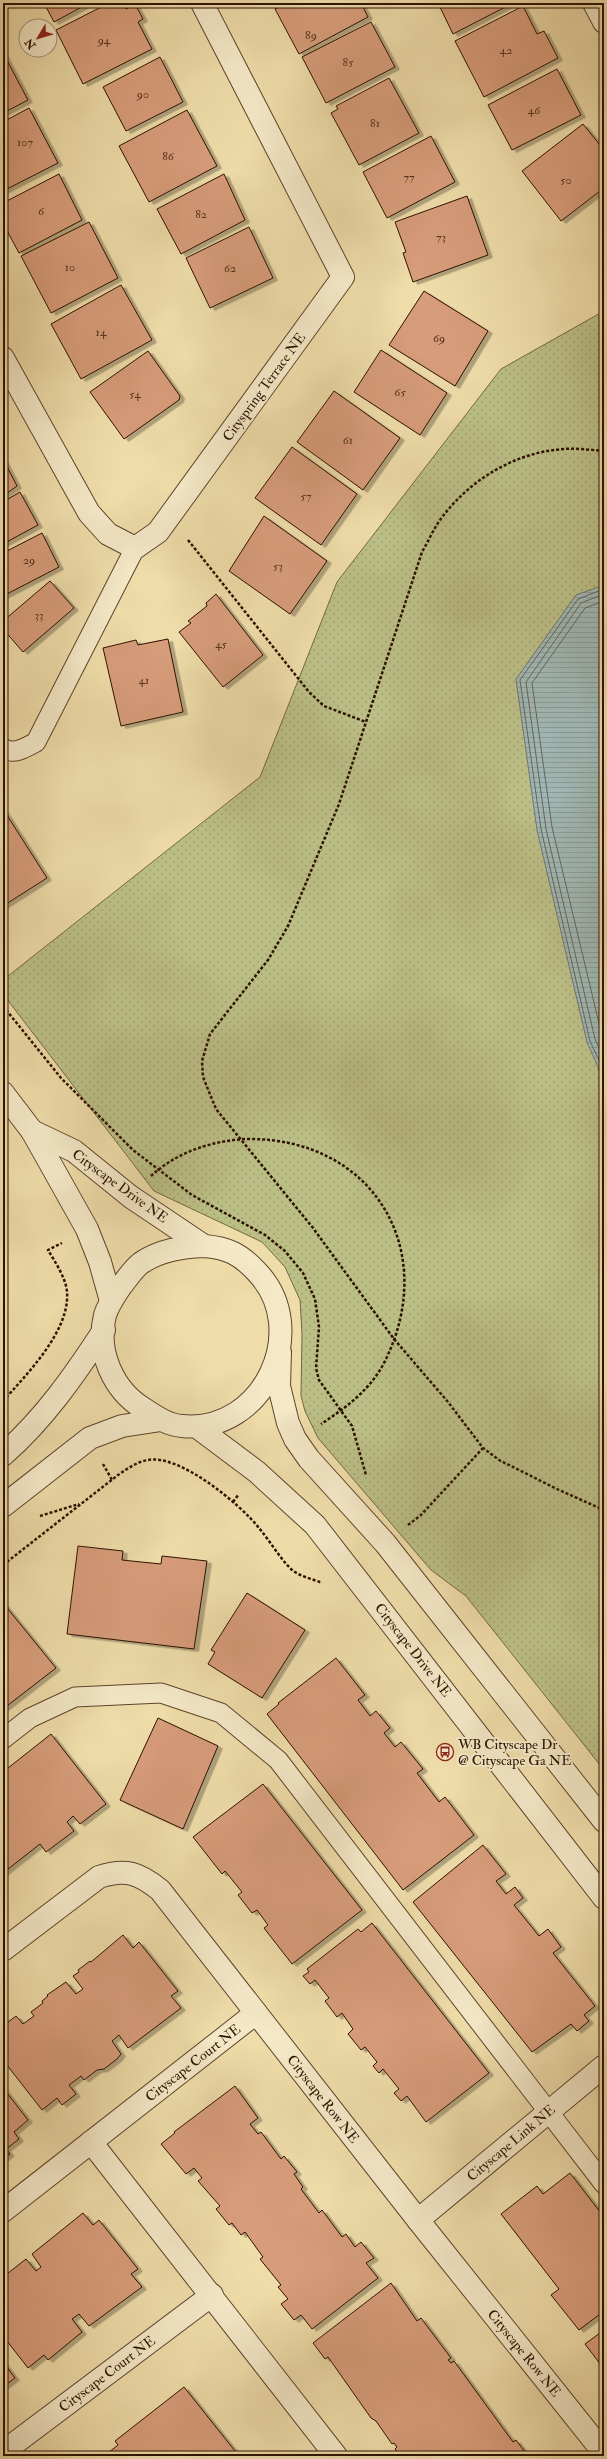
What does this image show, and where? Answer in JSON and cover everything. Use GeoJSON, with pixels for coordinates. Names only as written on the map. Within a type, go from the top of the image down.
{"type":"FeatureCollection","features":[{"type":"Feature","properties":{"kind":"street","name":"Cityspring Terrace NE"},"geometry":{"type":"LineString","coordinates":[[135,548],[158,532],[343,277],[202,3]]}},
{"type":"Feature","properties":{"kind":"street"},"geometry":{"type":"LineString","coordinates":[[594,3],[604,22]]}},
{"type":"Feature","properties":{"kind":"street"},"geometry":{"type":"LineString","coordinates":[[3,358],[88,513],[108,534],[135,548]]}},
{"type":"Feature","properties":{"kind":"street","name":"Cityscape Drive NE"},"geometry":{"type":"LineString","coordinates":[[3,1093],[32,1131],[87,1229],[100,1262],[111,1301]]}},
{"type":"Feature","properties":{"kind":"street","name":"Cityscape Drive NE"},"geometry":{"type":"LineString","coordinates":[[32,1131],[74,1151],[131,1197],[204,1246]]}},
{"type":"Feature","properties":{"kind":"street"},"geometry":{"type":"LineString","coordinates":[[280,1352],[267,1380],[256,1396],[239,1411],[227,1417],[197,1427],[180,1426],[161,1420],[136,1404],[123,1391],[110,1372],[104,1350],[105,1315],[111,1301],[140,1264],[157,1255],[179,1247],[204,1246],[224,1248],[245,1260],[262,1277],[277,1300],[282,1324],[279,1386],[288,1423],[295,1439],[309,1459],[360,1512],[386,1543],[604,1821]]}},
{"type":"Feature","properties":{"kind":"street"},"geometry":{"type":"LineString","coordinates":[[3,1455],[33,1427],[59,1396],[104,1330]]}},
{"type":"Feature","properties":{"kind":"street"},"geometry":{"type":"LineString","coordinates":[[3,1506],[90,1438],[122,1426],[161,1420]]}},
{"type":"Feature","properties":{"kind":"street","name":"Cityscape Drive NE"},"geometry":{"type":"LineString","coordinates":[[197,1427],[257,1472],[315,1525],[604,1898]]}},
{"type":"Feature","properties":{"kind":"street","name":"Cityscape Row NE"},"geometry":{"type":"LineString","coordinates":[[3,1950],[99,1877],[114,1872],[130,1872],[149,1881],[160,1890],[418,2220],[604,2453]]}},
{"type":"Feature","properties":{"kind":"street","name":"Cityscape Court NE"},"geometry":{"type":"LineString","coordinates":[[3,2211],[256,2013]]}},
{"type":"Feature","properties":{"kind":"street","name":"Cityscape Link NE"},"geometry":{"type":"LineString","coordinates":[[418,2220],[604,2066]]}},
{"type":"Feature","properties":{"kind":"street"},"geometry":{"type":"LineString","coordinates":[[91,2142],[212,2295],[327,2453]]}},
{"type":"Feature","properties":{"kind":"street","name":"Cityscape Court NE"},"geometry":{"type":"LineString","coordinates":[[3,2452],[212,2295]]}},
{"type":"Feature","properties":{"kind":"lane"},"geometry":{"type":"LineString","coordinates":[[3,748],[6,750],[20,750],[36,742],[135,548]]}},
{"type":"Feature","properties":{"kind":"lane"},"geometry":{"type":"LineString","coordinates":[[3,1739],[30,1718],[75,1696],[161,1693],[221,1713],[278,1760],[604,2184]]}},
{"type":"Feature","properties":{"kind":"path"},"geometry":{"type":"LineString","coordinates":[[604,451],[565,448],[530,454],[500,466],[462,495],[440,520],[422,552],[339,804],[288,926],[268,960],[210,1034],[205,1047],[203,1077],[207,1093],[216,1109],[340,1263],[394,1339],[448,1402],[483,1448],[499,1460],[559,1490],[604,1510]]}},
{"type":"Feature","properties":{"kind":"path"},"geometry":{"type":"LineString","coordinates":[[169,516],[309,692],[324,706],[366,722]]}},
{"type":"Feature","properties":{"kind":"path"},"geometry":{"type":"LineString","coordinates":[[3,1006],[61,1078],[133,1150],[159,1169]]}},
{"type":"Feature","properties":{"kind":"path"},"geometry":{"type":"LineString","coordinates":[[148,1179],[159,1169],[196,1148],[211,1143],[268,1139],[294,1144],[321,1153],[349,1168],[372,1190],[399,1241],[404,1267],[403,1301],[394,1339],[385,1362],[362,1392],[340,1412],[315,1427]]}},
{"type":"Feature","properties":{"kind":"path"},"geometry":{"type":"LineString","coordinates":[[3,1400],[44,1352],[62,1321],[67,1291],[48,1250],[68,1240]]}},
{"type":"Feature","properties":{"kind":"path"},"geometry":{"type":"LineString","coordinates":[[386,1543],[421,1515],[483,1448]]}},
{"type":"Feature","properties":{"kind":"path"},"geometry":{"type":"LineString","coordinates":[[3,1565],[112,1480],[136,1464],[148,1460],[158,1460],[193,1472],[233,1502],[258,1527],[292,1570]]}},
{"type":"Feature","properties":{"kind":"path"},"geometry":{"type":"LineString","coordinates":[[101,1461],[112,1480]]}},
{"type":"Feature","properties":{"kind":"green space"},"geometry":{"type":"Polygon","coordinates":[[[604,311],[604,1770],[466,1596],[431,1570],[318,1438],[305,1411],[301,1396],[302,1334],[300,1300],[285,1267],[262,1242],[154,1191],[3,994],[3,980],[260,777],[337,582],[501,369],[604,311]]]}},
{"type":"Feature","properties":{"kind":"water"},"geometry":{"type":"Polygon","coordinates":[[[604,585],[604,1081],[587,1042],[537,830],[516,679],[576,595],[604,585]]]}},
{"type":"Feature","properties":{"kind":"building"},"geometry":{"type":"Polygon","coordinates":[[[44,3],[89,3],[58,20],[58,18],[52,18],[44,3]]]}},
{"type":"Feature","properties":{"kind":"building"},"geometry":{"type":"Polygon","coordinates":[[[109,3],[123,3],[126,9],[135,4],[143,19],[138,22],[152,49],[83,84],[58,34],[58,29],[109,3]]]}},
{"type":"Feature","properties":{"kind":"building"},"geometry":{"type":"Polygon","coordinates":[[[287,3],[361,3],[368,17],[299,54],[275,9],[287,3]]]}},
{"type":"Feature","properties":{"kind":"building"},"geometry":{"type":"Polygon","coordinates":[[[438,3],[513,3],[453,34],[438,3]]]}},
{"type":"Feature","properties":{"kind":"building"},"geometry":{"type":"Polygon","coordinates":[[[523,6],[537,34],[544,31],[558,58],[484,97],[455,41],[523,6]]]}},
{"type":"Feature","properties":{"kind":"building"},"geometry":{"type":"Polygon","coordinates":[[[371,22],[395,67],[326,103],[302,57],[371,22]]]}},
{"type":"Feature","properties":{"kind":"building"},"geometry":{"type":"Polygon","coordinates":[[[3,53],[28,100],[3,113],[3,53]]]}},
{"type":"Feature","properties":{"kind":"building"},"geometry":{"type":"Polygon","coordinates":[[[160,57],[183,102],[126,131],[103,87],[160,57]]]}},
{"type":"Feature","properties":{"kind":"building"},"geometry":{"type":"Polygon","coordinates":[[[557,69],[581,115],[512,150],[488,105],[557,69]]]}},
{"type":"Feature","properties":{"kind":"building"},"geometry":{"type":"Polygon","coordinates":[[[389,78],[419,133],[359,165],[331,113],[338,109],[336,106],[389,78]]]}},
{"type":"Feature","properties":{"kind":"building"},"geometry":{"type":"Polygon","coordinates":[[[29,108],[58,163],[3,191],[3,122],[29,108]]]}},
{"type":"Feature","properties":{"kind":"building"},"geometry":{"type":"Polygon","coordinates":[[[187,110],[217,166],[149,202],[119,146],[187,110]]]}},
{"type":"Feature","properties":{"kind":"building"},"geometry":{"type":"Polygon","coordinates":[[[583,124],[604,150],[604,188],[561,221],[522,171],[583,124]]]}},
{"type":"Feature","properties":{"kind":"building"},"geometry":{"type":"Polygon","coordinates":[[[431,136],[455,182],[387,218],[363,172],[431,136]]]}},
{"type":"Feature","properties":{"kind":"building"},"geometry":{"type":"Polygon","coordinates":[[[59,174],[82,220],[19,253],[5,227],[3,228],[3,203],[59,174]]]}},
{"type":"Feature","properties":{"kind":"building"},"geometry":{"type":"Polygon","coordinates":[[[224,174],[245,220],[181,254],[157,209],[224,174]]]}},
{"type":"Feature","properties":{"kind":"building"},"geometry":{"type":"Polygon","coordinates":[[[467,196],[488,255],[413,282],[403,253],[406,252],[395,222],[467,196]]]}},
{"type":"Feature","properties":{"kind":"building"},"geometry":{"type":"Polygon","coordinates":[[[89,222],[118,278],[51,313],[21,256],[89,222]]]}},
{"type":"Feature","properties":{"kind":"building"},"geometry":{"type":"Polygon","coordinates":[[[249,227],[273,278],[210,308],[186,258],[249,227]]]}},
{"type":"Feature","properties":{"kind":"building"},"geometry":{"type":"Polygon","coordinates":[[[121,285],[152,340],[81,379],[51,324],[121,285]]]}},
{"type":"Feature","properties":{"kind":"building"},"geometry":{"type":"Polygon","coordinates":[[[424,291],[488,331],[455,386],[389,345],[424,291]]]}},
{"type":"Feature","properties":{"kind":"building"},"geometry":{"type":"Polygon","coordinates":[[[381,350],[447,393],[420,435],[354,392],[381,350]]]}},
{"type":"Feature","properties":{"kind":"building"},"geometry":{"type":"Polygon","coordinates":[[[148,351],[180,396],[179,400],[124,439],[90,392],[148,351]]]}},
{"type":"Feature","properties":{"kind":"building"},"geometry":{"type":"Polygon","coordinates":[[[334,391],[400,438],[363,490],[297,442],[334,391]]]}},
{"type":"Feature","properties":{"kind":"building"},"geometry":{"type":"Polygon","coordinates":[[[292,447],[357,494],[321,545],[255,498],[292,447]]]}},
{"type":"Feature","properties":{"kind":"building"},"geometry":{"type":"Polygon","coordinates":[[[3,459],[17,486],[3,496],[3,459]]]}},
{"type":"Feature","properties":{"kind":"building"},"geometry":{"type":"Polygon","coordinates":[[[20,492],[38,525],[3,544],[3,502],[20,492]]]}},
{"type":"Feature","properties":{"kind":"building"},"geometry":{"type":"Polygon","coordinates":[[[264,516],[327,561],[290,614],[229,571],[264,516]]]}},
{"type":"Feature","properties":{"kind":"building"},"geometry":{"type":"Polygon","coordinates":[[[42,533],[59,567],[3,596],[3,553],[42,533]]]}},
{"type":"Feature","properties":{"kind":"building"},"geometry":{"type":"Polygon","coordinates":[[[50,581],[74,608],[23,652],[3,629],[3,621],[50,581]]]}},
{"type":"Feature","properties":{"kind":"building"},"geometry":{"type":"Polygon","coordinates":[[[216,594],[263,655],[223,687],[179,632],[191,623],[188,621],[207,606],[206,603],[216,594]]]}},
{"type":"Feature","properties":{"kind":"building"},"geometry":{"type":"Polygon","coordinates":[[[168,639],[183,712],[121,726],[103,648],[136,640],[138,645],[168,639]]]}},
{"type":"Feature","properties":{"kind":"building"},"geometry":{"type":"Polygon","coordinates":[[[3,809],[47,878],[3,906],[3,809]]]}},
{"type":"Feature","properties":{"kind":"building"},"geometry":{"type":"Polygon","coordinates":[[[78,1546],[123,1551],[122,1560],[161,1564],[162,1556],[207,1561],[194,1649],[67,1634],[78,1546]]]}},
{"type":"Feature","properties":{"kind":"building"},"geometry":{"type":"Polygon","coordinates":[[[247,1593],[305,1630],[262,1698],[208,1664],[215,1652],[211,1650],[247,1593]]]}},
{"type":"Feature","properties":{"kind":"building"},"geometry":{"type":"Polygon","coordinates":[[[3,1603],[56,1668],[3,1709],[3,1603]]]}},
{"type":"Feature","properties":{"kind":"building"},"geometry":{"type":"Polygon","coordinates":[[[336,1658],[365,1695],[358,1700],[370,1716],[376,1711],[390,1728],[384,1733],[395,1747],[401,1742],[423,1769],[417,1773],[439,1802],[445,1797],[474,1835],[403,1890],[267,1714],[279,1704],[278,1703],[336,1658]]]}},
{"type":"Feature","properties":{"kind":"building"},"geometry":{"type":"Polygon","coordinates":[[[158,1718],[218,1746],[183,1829],[120,1800],[158,1718]]]}},
{"type":"Feature","properties":{"kind":"building"},"geometry":{"type":"Polygon","coordinates":[[[51,1734],[106,1804],[80,1824],[73,1816],[67,1822],[74,1831],[46,1852],[40,1844],[3,1873],[3,1772],[51,1734]]]}},
{"type":"Feature","properties":{"kind":"building"},"geometry":{"type":"Polygon","coordinates":[[[263,1784],[362,1910],[292,1964],[264,1928],[268,1925],[257,1910],[252,1913],[238,1895],[242,1892],[225,1871],[222,1874],[193,1837],[263,1784]]]}},
{"type":"Feature","properties":{"kind":"building"},"geometry":{"type":"Polygon","coordinates":[[[483,1845],[506,1874],[496,1881],[506,1894],[515,1887],[523,1898],[514,1905],[539,1936],[548,1929],[561,1947],[553,1953],[595,2006],[584,2015],[589,2021],[577,2031],[571,2024],[532,2052],[413,1902],[483,1845]]]}},
{"type":"Feature","properties":{"kind":"building"},"geometry":{"type":"Polygon","coordinates":[[[372,1923],[489,2073],[426,2122],[407,2096],[401,2101],[394,2093],[399,2089],[383,2069],[379,2073],[373,2066],[377,2062],[365,2047],[361,2050],[348,2034],[353,2029],[342,2013],[337,2017],[325,2001],[329,1998],[315,1980],[310,1984],[303,1976],[309,1972],[307,1969],[358,1929],[361,1932],[372,1923]]]}},
{"type":"Feature","properties":{"kind":"building"},"geometry":{"type":"Polygon","coordinates":[[[123,1935],[133,1948],[139,1942],[178,1991],[171,1996],[181,2008],[128,2048],[119,2035],[112,2041],[121,2054],[117,2059],[104,2069],[97,2070],[84,2080],[81,2076],[69,2085],[76,2094],[62,2105],[57,2098],[42,2110],[3,2060],[3,2037],[6,2034],[3,2026],[16,2016],[23,2024],[34,2016],[31,2012],[43,2003],[42,2001],[48,1996],[47,1995],[66,1982],[76,1994],[83,1989],[73,1976],[79,1972],[78,1970],[90,1961],[91,1962],[123,1935]]]}},
{"type":"Feature","properties":{"kind":"building"},"geometry":{"type":"Polygon","coordinates":[[[235,2086],[258,2118],[250,2124],[258,2134],[261,2132],[281,2159],[284,2156],[297,2172],[294,2174],[303,2187],[301,2189],[319,2213],[322,2210],[342,2237],[346,2234],[355,2247],[361,2242],[374,2258],[366,2263],[378,2278],[312,2329],[301,2315],[294,2320],[281,2304],[288,2299],[278,2287],[281,2285],[260,2259],[263,2257],[245,2232],[241,2235],[232,2223],[229,2225],[216,2209],[220,2206],[198,2181],[202,2178],[194,2168],[186,2174],[161,2144],[175,2133],[174,2132],[235,2086]]]}},
{"type":"Feature","properties":{"kind":"building"},"geometry":{"type":"Polygon","coordinates":[[[3,2088],[28,2120],[14,2132],[19,2139],[6,2149],[10,2154],[3,2159],[3,2088]]]}},
{"type":"Feature","properties":{"kind":"building"},"geometry":{"type":"Polygon","coordinates":[[[570,2173],[604,2217],[604,2311],[579,2330],[551,2295],[559,2289],[501,2214],[537,2186],[543,2194],[570,2173]]]}},
{"type":"Feature","properties":{"kind":"building"},"geometry":{"type":"Polygon","coordinates":[[[83,2213],[93,2225],[99,2220],[138,2269],[131,2274],[142,2287],[89,2326],[79,2314],[72,2319],[82,2332],[48,2360],[44,2355],[28,2368],[3,2336],[3,2277],[26,2259],[36,2271],[41,2267],[32,2254],[83,2213]]]}},
{"type":"Feature","properties":{"kind":"building"},"geometry":{"type":"Polygon","coordinates":[[[391,2283],[417,2321],[421,2318],[451,2358],[448,2360],[451,2363],[454,2361],[513,2442],[516,2440],[528,2456],[400,2456],[395,2449],[397,2447],[394,2443],[392,2444],[376,2421],[371,2418],[328,2357],[325,2359],[313,2343],[391,2283]]]}},
{"type":"Feature","properties":{"kind":"building"},"geometry":{"type":"Polygon","coordinates":[[[604,2330],[604,2369],[585,2344],[604,2330]]]}},
{"type":"Feature","properties":{"kind":"building"},"geometry":{"type":"Polygon","coordinates":[[[3,2362],[15,2378],[3,2387],[3,2362]]]}},
{"type":"Feature","properties":{"kind":"building"},"geometry":{"type":"Polygon","coordinates":[[[184,2387],[235,2451],[228,2456],[104,2456],[118,2445],[115,2441],[184,2387]]]}},
{"type":"Feature","properties":{"kind":"place","name":"WB Cityscape Dr @ Cityscape Ga NE"},"geometry":{"type":"Point","coordinates":[445,1752]}}]}
